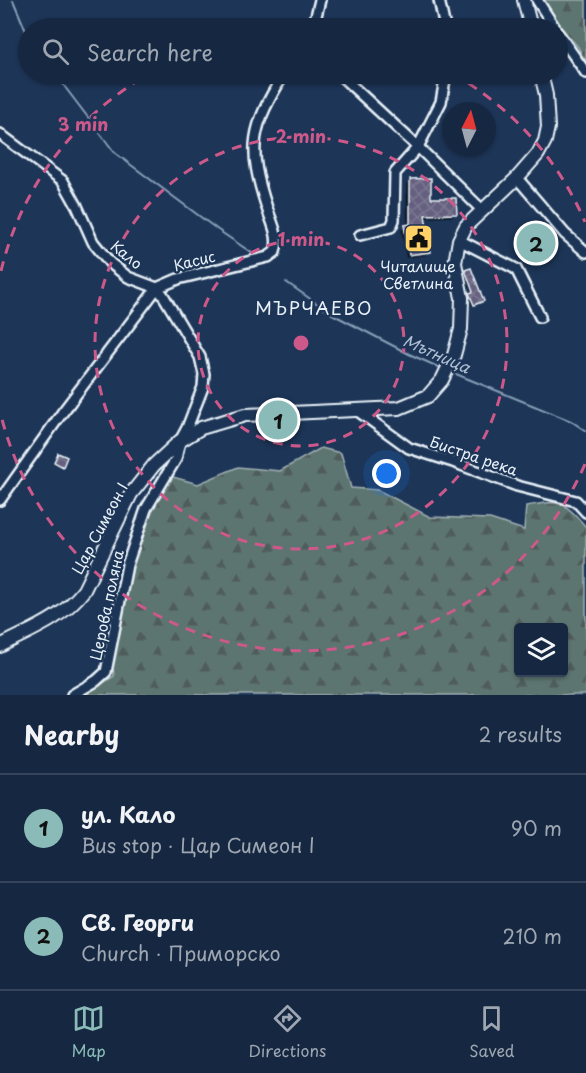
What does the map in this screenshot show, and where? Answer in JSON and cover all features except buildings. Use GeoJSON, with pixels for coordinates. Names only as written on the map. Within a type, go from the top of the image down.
{"type":"FeatureCollection","features":[{"type":"Feature","properties":{"kind":"street"},"geometry":{"type":"LineString","coordinates":[[316,18],[320,0]]}},
{"type":"Feature","properties":{"kind":"street"},"geometry":{"type":"LineString","coordinates":[[439,0],[443,18]]}},
{"type":"Feature","properties":{"kind":"street"},"geometry":{"type":"LineString","coordinates":[[524,0],[528,18]]}},
{"type":"Feature","properties":{"kind":"street"},"geometry":{"type":"LineString","coordinates":[[537,0],[549,18]]}},
{"type":"Feature","properties":{"kind":"street"},"geometry":{"type":"LineString","coordinates":[[568,47],[586,73]]}},
{"type":"Feature","properties":{"kind":"street","name":"Касис"},"geometry":{"type":"LineString","coordinates":[[157,288],[178,279],[268,257],[274,252],[277,236],[254,162],[255,137],[266,104],[278,84]]}},
{"type":"Feature","properties":{"kind":"street"},"geometry":{"type":"LineString","coordinates":[[350,84],[482,210]]}},
{"type":"Feature","properties":{"kind":"street"},"geometry":{"type":"LineString","coordinates":[[360,235],[391,227],[394,220],[395,173],[418,147],[441,102],[444,84]]}},
{"type":"Feature","properties":{"kind":"street"},"geometry":{"type":"LineString","coordinates":[[540,317],[516,269],[459,240],[466,226],[517,178],[538,154],[545,141],[548,127],[543,84]]}},
{"type":"Feature","properties":{"kind":"street","name":"Кало"},"geometry":{"type":"LineString","coordinates":[[0,134],[63,181],[93,242],[110,263],[128,278],[157,288]]}},
{"type":"Feature","properties":{"kind":"street"},"geometry":{"type":"LineString","coordinates":[[517,178],[565,234],[586,252]]}},
{"type":"Feature","properties":{"kind":"street","name":"Цар Симеон I"},"geometry":{"type":"LineString","coordinates":[[0,646],[58,617],[73,604],[84,590],[131,494],[154,465],[180,441],[201,428],[245,415],[399,408],[428,396],[447,370],[459,342],[462,298],[456,263],[459,240]]}},
{"type":"Feature","properties":{"kind":"street"},"geometry":{"type":"LineString","coordinates":[[0,500],[62,413],[157,288],[200,357],[204,374],[202,387],[180,441]]}},
{"type":"Feature","properties":{"kind":"street","name":"Бистра река"},"geometry":{"type":"LineString","coordinates":[[358,411],[409,448],[518,486],[576,501],[586,512]]}},
{"type":"Feature","properties":{"kind":"street","name":"Церова поляна"},"geometry":{"type":"LineString","coordinates":[[72,695],[96,681],[106,672],[127,566],[146,509],[176,459],[180,441]]}},
{"type":"Feature","properties":{"kind":"green space"},"geometry":{"type":"Polygon","coordinates":[[[537,0],[586,0],[586,63],[578,47],[568,36],[568,18],[553,18],[537,0]]]}},
{"type":"Feature","properties":{"kind":"green space"},"geometry":{"type":"Polygon","coordinates":[[[321,448],[341,453],[351,488],[378,490],[430,517],[490,519],[524,530],[526,506],[554,503],[566,507],[586,527],[586,695],[84,695],[114,676],[108,617],[129,581],[136,540],[162,474],[198,484],[238,467],[280,471],[321,448]]]}},
{"type":"Feature","properties":{"kind":"waterway","name":"Мътница"},"geometry":{"type":"LineString","coordinates":[[13,0],[20,18]]}},
{"type":"Feature","properties":{"kind":"waterway","name":"Мътница"},"geometry":{"type":"LineString","coordinates":[[63,84],[115,153],[255,255]]}},
{"type":"Feature","properties":{"kind":"waterway","name":"Мътница"},"geometry":{"type":"LineString","coordinates":[[286,282],[332,314],[443,369]]}},
{"type":"Feature","properties":{"kind":"waterway","name":"Мътница"},"geometry":{"type":"LineString","coordinates":[[451,372],[571,421],[586,431]]}},
{"type":"Feature","properties":{"kind":"place","name":"Читалище Светлина"},"geometry":{"type":"Point","coordinates":[418,238]}},
{"type":"Feature","properties":{"kind":"place","name":"Св. Георги"},"geometry":{"type":"Point","coordinates":[536,243]}},
{"type":"Feature","properties":{"kind":"place","name":"ул. Кало"},"geometry":{"type":"Point","coordinates":[278,420]}},
{"type":"Feature","properties":{"kind":"district","name":"МЪРЧАЕВО"},"geometry":{"type":"Point","coordinates":[314,307]}}]}
